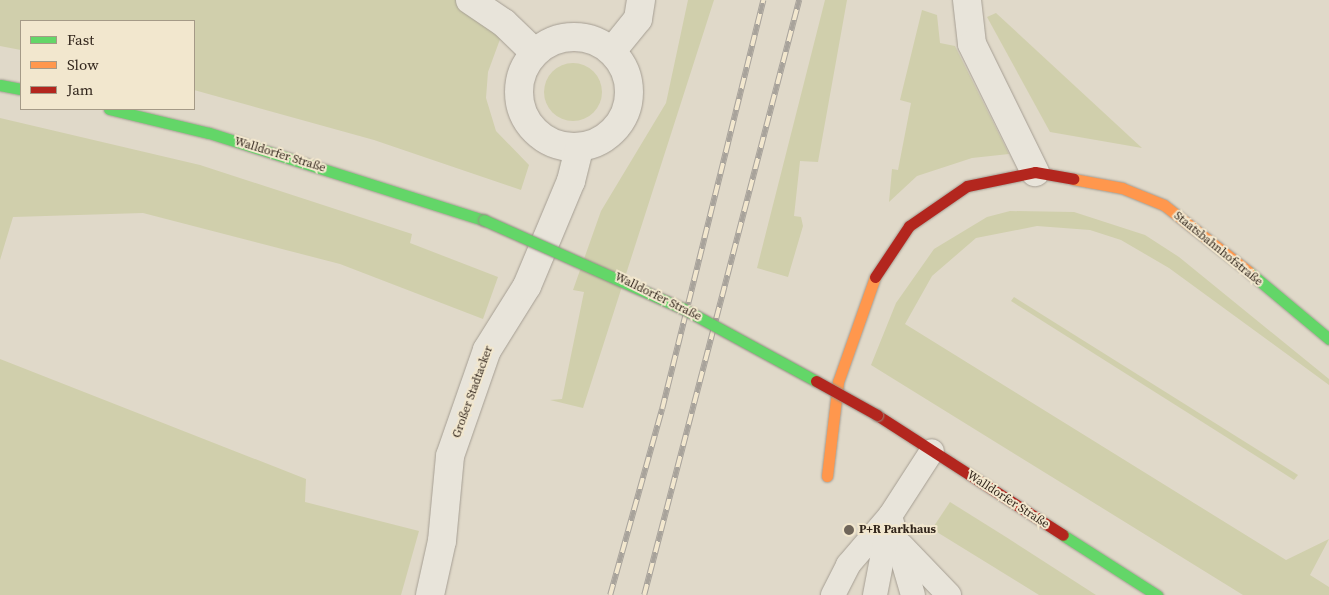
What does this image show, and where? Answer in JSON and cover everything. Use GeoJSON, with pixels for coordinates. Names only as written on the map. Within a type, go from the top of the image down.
{"type":"FeatureCollection","features":[{"type":"Feature","properties":{"kind":"street"},"geometry":{"type":"LineString","coordinates":[[470,0],[504,23],[534,52]]}},
{"type":"Feature","properties":{"kind":"street"},"geometry":{"type":"LineString","coordinates":[[612,51],[638,20],[642,0]]}},
{"type":"Feature","properties":{"kind":"street"},"geometry":{"type":"LineString","coordinates":[[968,0],[972,44],[1035,172]]}},
{"type":"Feature","properties":{"kind":"street"},"geometry":{"type":"LineString","coordinates":[[559,38],[587,38],[612,51],[624,68],[630,89],[626,110],[605,137],[579,148],[552,144],[530,127],[519,93],[520,75],[534,52],[559,38]]}},
{"type":"Feature","properties":{"kind":"street"},"geometry":{"type":"LineString","coordinates":[[0,85],[20,89]]}},
{"type":"Feature","properties":{"kind":"street","name":"Walldorfer Straße"},"geometry":{"type":"LineString","coordinates":[[113,110],[209,133],[484,220],[682,308],[877,415],[1157,595]]}},
{"type":"Feature","properties":{"kind":"street","name":"Großer Stadtacker"},"geometry":{"type":"LineString","coordinates":[[430,595],[442,541],[450,456],[487,350],[527,286],[571,182],[579,148]]}},
{"type":"Feature","properties":{"kind":"street","name":"Staatsbahnhofstraße"},"geometry":{"type":"LineString","coordinates":[[826,476],[838,382],[852,332],[868,287],[895,242],[936,203],[967,186],[1035,172],[1122,188],[1164,205],[1329,339]]}},
{"type":"Feature","properties":{"kind":"lane"},"geometry":{"type":"LineString","coordinates":[[833,595],[848,565],[890,516],[932,451]]}},
{"type":"Feature","properties":{"kind":"lane"},"geometry":{"type":"LineString","coordinates":[[890,516],[902,545],[913,595]]}},
{"type":"Feature","properties":{"kind":"lane"},"geometry":{"type":"LineString","coordinates":[[875,595],[890,516]]}},
{"type":"Feature","properties":{"kind":"lane"},"geometry":{"type":"LineString","coordinates":[[902,545],[942,591]]}},
{"type":"Feature","properties":{"kind":"green space"},"geometry":{"type":"Polygon","coordinates":[[[0,0],[459,0],[510,12],[488,72],[486,98],[496,131],[529,165],[521,190],[374,140],[195,90],[195,20],[20,20],[20,50],[0,46],[0,0]]]}},
{"type":"Feature","properties":{"kind":"green space"},"geometry":{"type":"Polygon","coordinates":[[[688,0],[714,0],[583,408],[550,400],[562,399],[584,292],[573,290],[601,211],[666,103],[688,0]]]}},
{"type":"Feature","properties":{"kind":"green space"},"geometry":{"type":"Polygon","coordinates":[[[825,0],[847,0],[818,162],[800,161],[794,216],[801,217],[803,226],[788,277],[757,268],[825,0]]]}},
{"type":"Feature","properties":{"kind":"green space"},"geometry":{"type":"Polygon","coordinates":[[[922,10],[937,15],[940,43],[955,46],[1009,154],[972,158],[917,176],[889,202],[892,169],[898,170],[911,103],[900,100],[922,10]]]}},
{"type":"Feature","properties":{"kind":"green space"},"geometry":{"type":"Polygon","coordinates":[[[996,13],[1142,148],[1050,132],[987,17],[996,13]]]}},
{"type":"Feature","properties":{"kind":"green space"},"geometry":{"type":"Polygon","coordinates":[[[573,63],[589,68],[597,76],[602,92],[597,108],[589,116],[573,121],[557,116],[549,108],[544,92],[549,76],[557,68],[573,63]]]}},
{"type":"Feature","properties":{"kind":"green space"},"geometry":{"type":"Polygon","coordinates":[[[0,118],[200,165],[412,234],[410,243],[498,277],[483,319],[340,264],[143,213],[13,217],[0,260],[0,118]]]}},
{"type":"Feature","properties":{"kind":"green space"},"geometry":{"type":"Polygon","coordinates":[[[1010,211],[1074,212],[1145,235],[1179,257],[1329,379],[1329,385],[1169,268],[1121,240],[1090,230],[1037,226],[976,238],[932,276],[905,324],[1286,560],[1329,539],[1310,575],[1329,587],[1329,595],[1243,595],[871,365],[896,303],[934,249],[987,217],[1010,211]]]}},
{"type":"Feature","properties":{"kind":"green space"},"geometry":{"type":"Polygon","coordinates":[[[1014,297],[1298,475],[1294,480],[1011,301],[1014,297]]]}},
{"type":"Feature","properties":{"kind":"green space"},"geometry":{"type":"Polygon","coordinates":[[[0,359],[306,479],[305,502],[419,531],[401,595],[0,595],[0,359]]]}},
{"type":"Feature","properties":{"kind":"green space"},"geometry":{"type":"Polygon","coordinates":[[[950,502],[1096,595],[1039,595],[932,529],[950,502]]]}},
{"type":"Feature","properties":{"kind":"railway"},"geometry":{"type":"LineString","coordinates":[[610,595],[662,409],[763,0]]}},
{"type":"Feature","properties":{"kind":"railway"},"geometry":{"type":"LineString","coordinates":[[644,595],[799,0]]}},
{"type":"Feature","properties":{"kind":"traffic: fast"},"geometry":{"type":"LineString","coordinates":[[0,85],[20,89]]}},
{"type":"Feature","properties":{"kind":"traffic: fast"},"geometry":{"type":"LineString","coordinates":[[113,110],[209,133],[484,220]]}},
{"type":"Feature","properties":{"kind":"traffic: fast"},"geometry":{"type":"LineString","coordinates":[[484,220],[682,308],[816,381]]}},
{"type":"Feature","properties":{"kind":"traffic: fast"},"geometry":{"type":"LineString","coordinates":[[1249,272],[1329,339]]}},
{"type":"Feature","properties":{"kind":"traffic: fast"},"geometry":{"type":"LineString","coordinates":[[1063,535],[1157,595]]}},
{"type":"Feature","properties":{"kind":"traffic: slow"},"geometry":{"type":"LineString","coordinates":[[1073,179],[1122,188],[1164,205],[1249,272]]}},
{"type":"Feature","properties":{"kind":"traffic: slow"},"geometry":{"type":"LineString","coordinates":[[827,476],[838,382],[875,277]]}},
{"type":"Feature","properties":{"kind":"traffic: jam"},"geometry":{"type":"LineString","coordinates":[[875,277],[909,226],[967,186],[1035,172],[1073,179]]}},
{"type":"Feature","properties":{"kind":"traffic: jam"},"geometry":{"type":"LineString","coordinates":[[816,381],[877,415]]}},
{"type":"Feature","properties":{"kind":"traffic: jam"},"geometry":{"type":"LineString","coordinates":[[877,415],[1063,535]]}},
{"type":"Feature","properties":{"kind":"place","name":"P+R Parkhaus"},"geometry":{"type":"Point","coordinates":[849,530]}}]}
